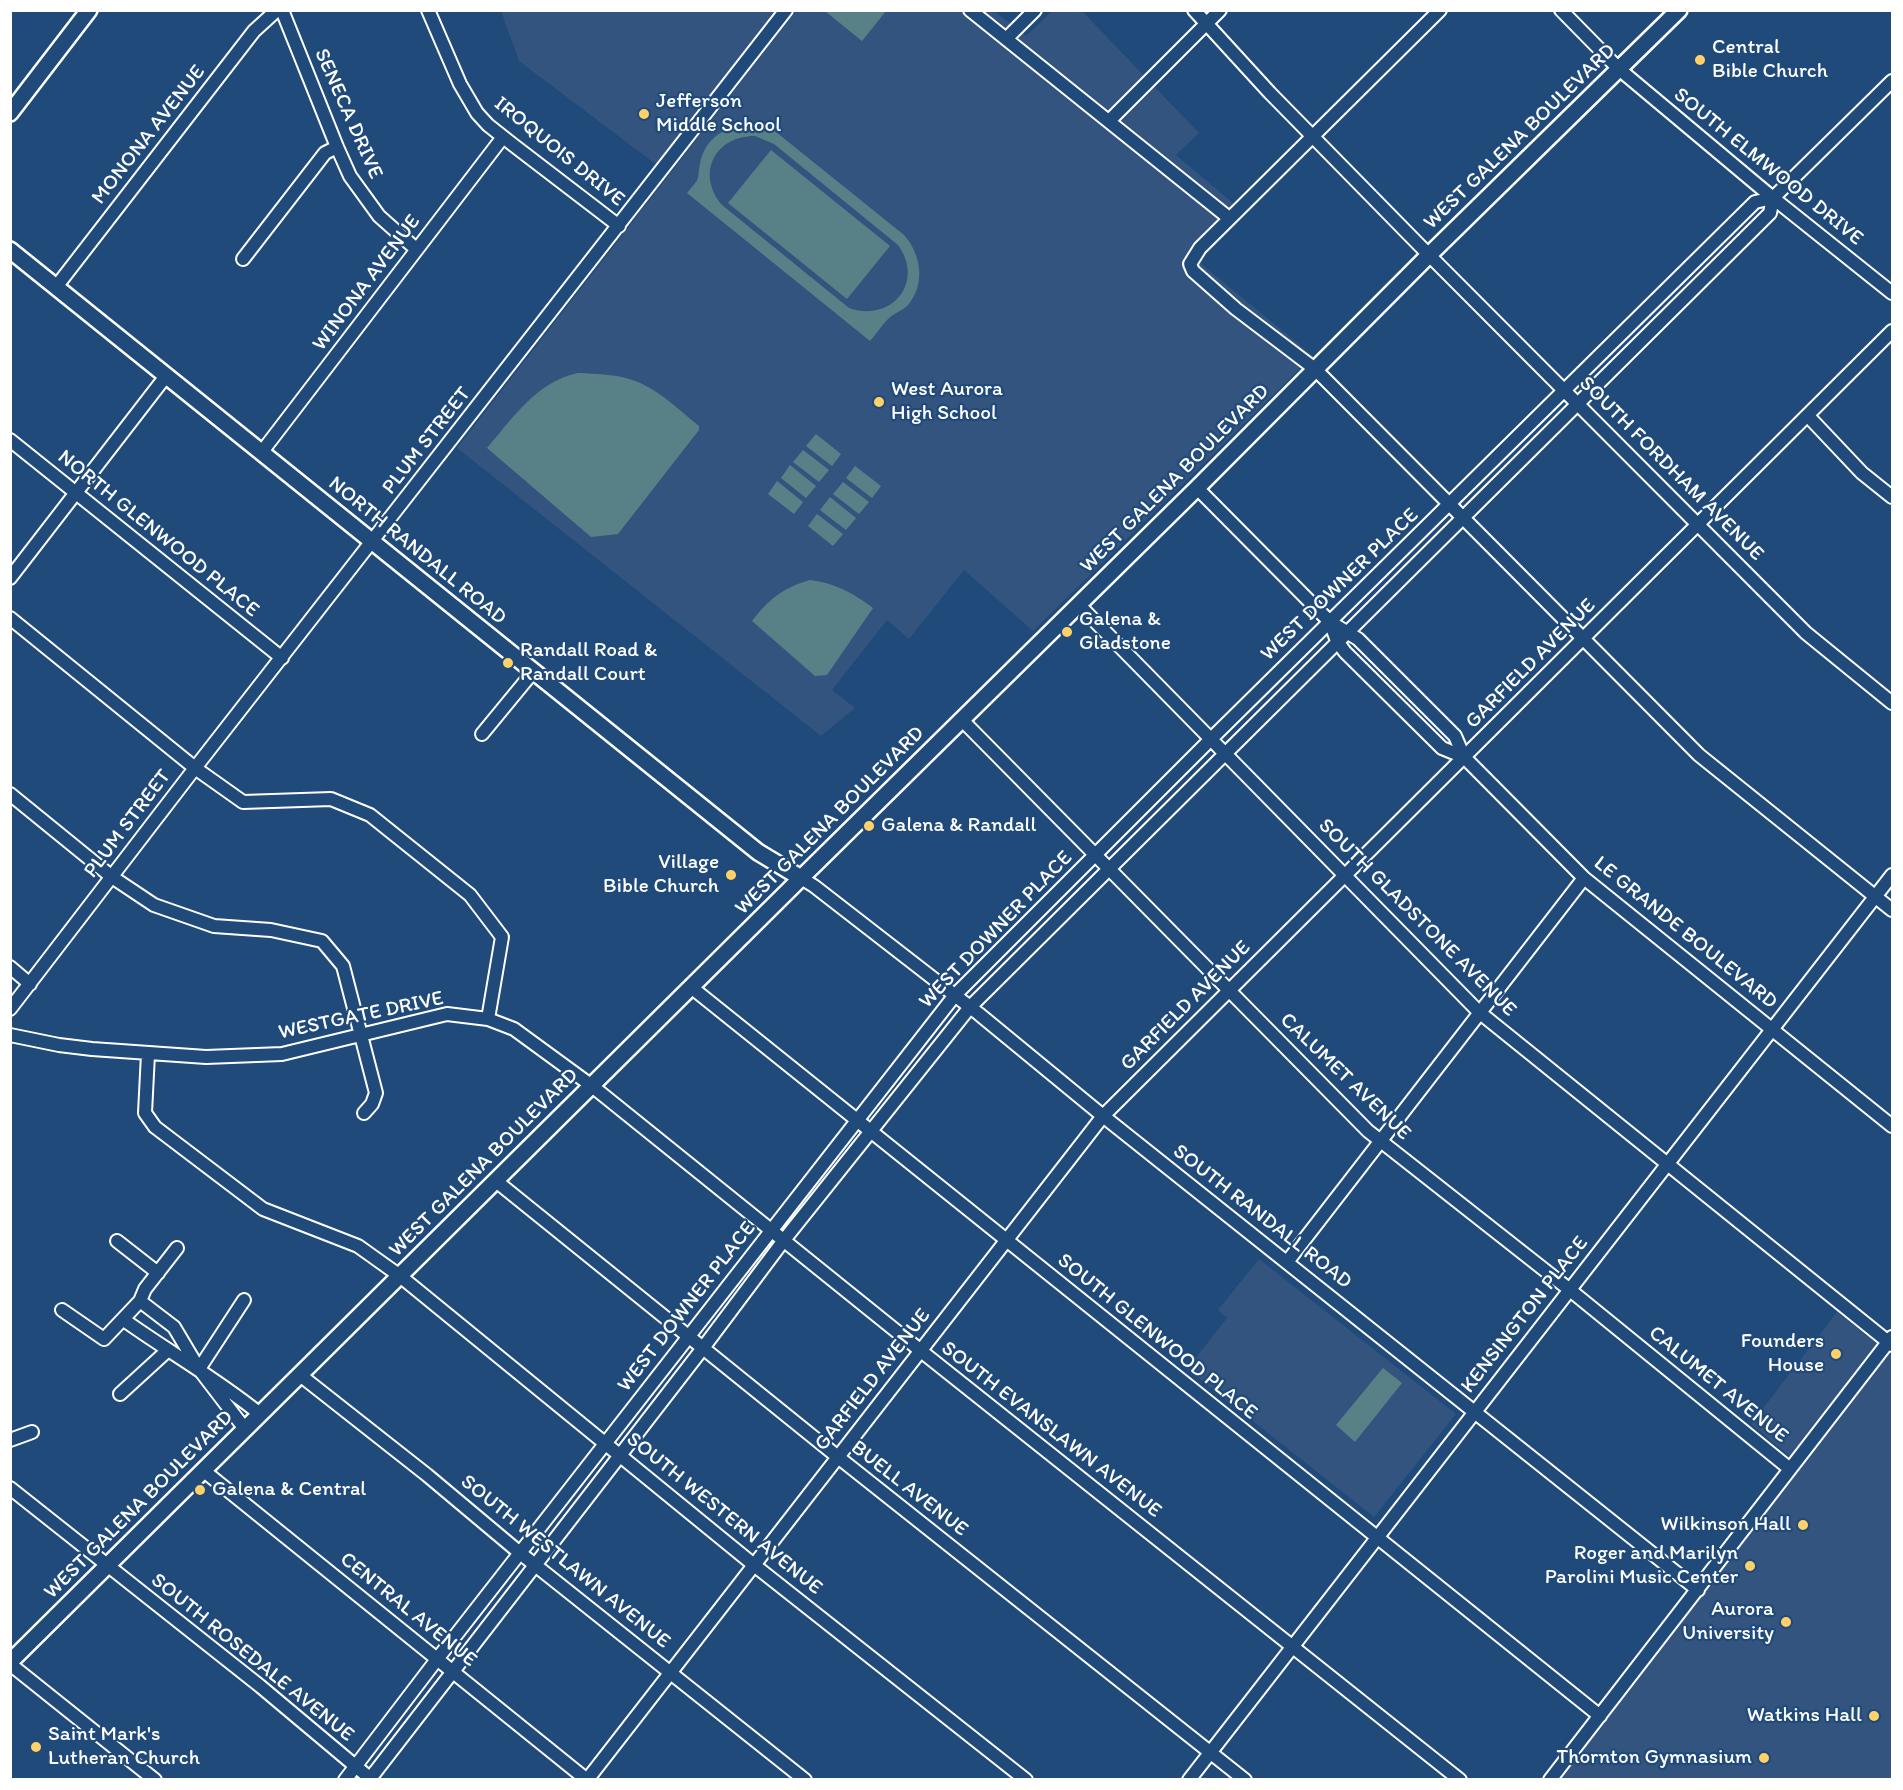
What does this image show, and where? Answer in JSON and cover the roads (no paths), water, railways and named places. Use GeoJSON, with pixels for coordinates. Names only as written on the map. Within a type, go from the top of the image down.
{"type":"FeatureCollection","features":[{"type":"Feature","properties":{"kind":"main road"},"geometry":{"type":"LineString","coordinates":[[10,112],[90,10]]}},
{"type":"Feature","properties":{"kind":"main road","name":"WEST GALENA BOULEVARD"},"geometry":{"type":"LineString","coordinates":[[10,1663],[1679,10]]}},
{"type":"Feature","properties":{"kind":"main road","name":"NORTH RANDALL ROAD"},"geometry":{"type":"LineString","coordinates":[[10,250],[758,852],[801,878]]}},
{"type":"Feature","properties":{"kind":"street","name":"MONONA AVENUE"},"geometry":{"type":"LineString","coordinates":[[56,287],[254,31],[277,10]]}},
{"type":"Feature","properties":{"kind":"street","name":"SENECA DRIVE"},"geometry":{"type":"LineString","coordinates":[[282,10],[350,176],[379,216],[416,249]]}},
{"type":"Feature","properties":{"kind":"street","name":"IROQUOIS DRIVE"},"geometry":{"type":"LineString","coordinates":[[428,10],[452,67],[469,99],[488,125],[619,226]]}},
{"type":"Feature","properties":{"kind":"street","name":"PLUM STREET"},"geometry":{"type":"LineString","coordinates":[[10,1008],[786,10]]}},
{"type":"Feature","properties":{"kind":"street"},"geometry":{"type":"LineString","coordinates":[[970,10],[1229,218]]}},
{"type":"Feature","properties":{"kind":"street"},"geometry":{"type":"LineString","coordinates":[[1007,38],[1035,10]]}},
{"type":"Feature","properties":{"kind":"street","name":"SOUTH FORDHAM AVENUE"},"geometry":{"type":"LineString","coordinates":[[1194,10],[1270,93],[1806,633],[1893,702]]}},
{"type":"Feature","properties":{"kind":"street"},"geometry":{"type":"LineString","coordinates":[[1109,121],[1220,10]]}},
{"type":"Feature","properties":{"kind":"street"},"geometry":{"type":"LineString","coordinates":[[1440,10],[1229,218],[1193,256],[1190,264],[1192,271],[1236,309],[1315,369],[1699,755],[1893,910]]}},
{"type":"Feature","properties":{"kind":"street","name":"SOUTH ELMWOOD DRIVE"},"geometry":{"type":"LineString","coordinates":[[1561,10],[1619,69],[1773,198],[1893,293]]}},
{"type":"Feature","properties":{"kind":"street","name":"WEST DOWNER PLACE"},"geometry":{"type":"LineString","coordinates":[[345,1779],[955,995],[1755,202],[1773,198],[1893,81]]}},
{"type":"Feature","properties":{"kind":"street","name":"WINONA AVENUE"},"geometry":{"type":"LineString","coordinates":[[261,453],[503,137]]}},
{"type":"Feature","properties":{"kind":"street"},"geometry":{"type":"LineString","coordinates":[[243,259],[325,153],[337,147]]}},
{"type":"Feature","properties":{"kind":"street","name":"WEST DOWNER PLACE"},"geometry":{"type":"LineString","coordinates":[[370,1779],[784,1240],[970,1007],[1770,213],[1773,198]]}},
{"type":"Feature","properties":{"kind":"street","name":"GARFIELD AVENUE"},"geometry":{"type":"LineString","coordinates":[[587,1779],[1103,1116],[1893,332]]}},
{"type":"Feature","properties":{"kind":"street"},"geometry":{"type":"LineString","coordinates":[[10,578],[166,376]]}},
{"type":"Feature","properties":{"kind":"street"},"geometry":{"type":"LineString","coordinates":[[1808,416],[1862,473],[1893,497]]}},
{"type":"Feature","properties":{"kind":"street","name":"NORTH GLENWOOD PLACE"},"geometry":{"type":"LineString","coordinates":[[10,440],[282,658]]}},
{"type":"Feature","properties":{"kind":"street","name":"LE GRANDE BOULEVARD"},"geometry":{"type":"LineString","coordinates":[[1197,488],[1330,622],[1342,637],[1345,652],[1442,748],[1464,757]]}},
{"type":"Feature","properties":{"kind":"street","name":"SOUTH GLADSTONE AVENUE"},"geometry":{"type":"LineString","coordinates":[[1078,604],[1479,1012],[1891,1341]]}},
{"type":"Feature","properties":{"kind":"street"},"geometry":{"type":"LineString","coordinates":[[10,618],[195,768],[243,801],[331,799],[370,815],[470,895],[502,937],[488,1019]]}},
{"type":"Feature","properties":{"kind":"street","name":"LE GRANDE BOULEVARD"},"geometry":{"type":"LineString","coordinates":[[1342,637],[1358,639],[1455,736],[1464,757],[1584,878],[1893,1126]]}},
{"type":"Feature","properties":{"kind":"street"},"geometry":{"type":"LineString","coordinates":[[482,734],[533,672]]}},
{"type":"Feature","properties":{"kind":"street","name":"CALUMET AVENUE"},"geometry":{"type":"LineString","coordinates":[[963,720],[1379,1142],[1570,1290],[1790,1469]]}},
{"type":"Feature","properties":{"kind":"street"},"geometry":{"type":"LineString","coordinates":[[10,794],[112,877],[154,905],[214,926],[271,930],[321,941],[343,966],[376,1093],[372,1104],[364,1113]]}},
{"type":"Feature","properties":{"kind":"street","name":"KENSINGTON PLACE"},"geometry":{"type":"LineString","coordinates":[[1189,1779],[1893,875]]}},
{"type":"Feature","properties":{"kind":"street","name":"SOUTH RANDALL ROAD"},"geometry":{"type":"LineString","coordinates":[[801,878],[812,884],[955,995],[1103,1116],[1698,1590]]}},
{"type":"Feature","properties":{"kind":"street"},"geometry":{"type":"LineString","coordinates":[[1287,1262],[1584,878]]}},
{"type":"Feature","properties":{"kind":"street"},"geometry":{"type":"LineString","coordinates":[[10,967],[30,984]]}},
{"type":"Feature","properties":{"kind":"street","name":"SOUTH GLENWOOD PLACE"},"geometry":{"type":"LineString","coordinates":[[692,987],[1600,1716]]}},
{"type":"Feature","properties":{"kind":"street","name":"WESTGATE DRIVE"},"geometry":{"type":"LineString","coordinates":[[10,1035],[59,1045],[148,1054],[206,1057],[282,1054],[447,1014],[488,1019],[514,1029],[592,1086]]}},
{"type":"Feature","properties":{"kind":"street","name":"SOUTH WESTERN AVENUE"},"geometry":{"type":"LineString","coordinates":[[148,1054],[145,1113],[155,1127],[263,1209],[358,1246],[400,1276],[754,1565],[1026,1779]]}},
{"type":"Feature","properties":{"kind":"street","name":"SOUTH EVANSLAWN AVENUE"},"geometry":{"type":"LineString","coordinates":[[592,1086],[921,1352],[1460,1779]]}},
{"type":"Feature","properties":{"kind":"street","name":"BUELL AVENUE"},"geometry":{"type":"LineString","coordinates":[[496,1181],[838,1457],[1245,1779]]}},
{"type":"Feature","properties":{"kind":"street"},"geometry":{"type":"LineString","coordinates":[[117,1241],[158,1273]]}},
{"type":"Feature","properties":{"kind":"street"},"geometry":{"type":"LineString","coordinates":[[62,1310],[104,1340],[140,1301],[145,1289],[177,1248]]}},
{"type":"Feature","properties":{"kind":"street"},"geometry":{"type":"LineString","coordinates":[[200,1369],[244,1299]]}},
{"type":"Feature","properties":{"kind":"street"},"geometry":{"type":"LineString","coordinates":[[140,1301],[174,1327],[200,1369],[245,1429]]}},
{"type":"Feature","properties":{"kind":"street"},"geometry":{"type":"LineString","coordinates":[[124,1320],[166,1351],[200,1369],[260,1414]]}},
{"type":"Feature","properties":{"kind":"street"},"geometry":{"type":"LineString","coordinates":[[1550,1779],[1891,1341]]}},
{"type":"Feature","properties":{"kind":"street"},"geometry":{"type":"LineString","coordinates":[[120,1394],[166,1351]]}},
{"type":"Feature","properties":{"kind":"street","name":"SOUTH WESTLAWN AVENUE"},"geometry":{"type":"LineString","coordinates":[[300,1375],[427,1475],[535,1565],[806,1779]]}},
{"type":"Feature","properties":{"kind":"street"},"geometry":{"type":"LineString","coordinates":[[10,1440],[32,1432]]}},
{"type":"Feature","properties":{"kind":"street","name":"CENTRAL AVENUE"},"geometry":{"type":"LineString","coordinates":[[204,1471],[587,1779]]}},
{"type":"Feature","properties":{"kind":"street","name":"SOUTH ROSEDALE AVENUE"},"geometry":{"type":"LineString","coordinates":[[10,1488],[260,1686],[370,1779]]}},
{"type":"Feature","properties":{"kind":"street"},"geometry":{"type":"LineString","coordinates":[[10,1663],[155,1779]]}},
{"type":"Feature","properties":{"kind":"place","name":"Central Bible Church"},"geometry":{"type":"Point","coordinates":[1700,60]}},
{"type":"Feature","properties":{"kind":"place","name":"Jefferson Middle School"},"geometry":{"type":"Point","coordinates":[644,114]}},
{"type":"Feature","properties":{"kind":"place","name":"West Aurora High School"},"geometry":{"type":"Point","coordinates":[879,402]}},
{"type":"Feature","properties":{"kind":"place","name":"Galena & Gladstone"},"geometry":{"type":"Point","coordinates":[1067,632]}},
{"type":"Feature","properties":{"kind":"place","name":"Randall Road & Randall Court"},"geometry":{"type":"Point","coordinates":[508,663]}},
{"type":"Feature","properties":{"kind":"place","name":"Galena & Randall"},"geometry":{"type":"Point","coordinates":[869,826]}},
{"type":"Feature","properties":{"kind":"place","name":"Village Bible Church"},"geometry":{"type":"Point","coordinates":[731,875]}},
{"type":"Feature","properties":{"kind":"place","name":"Founders House"},"geometry":{"type":"Point","coordinates":[1836,1354]}},
{"type":"Feature","properties":{"kind":"place","name":"Galena & Central"},"geometry":{"type":"Point","coordinates":[200,1490]}},
{"type":"Feature","properties":{"kind":"place","name":"Wilkinson Hall"},"geometry":{"type":"Point","coordinates":[1803,1525]}},
{"type":"Feature","properties":{"kind":"place","name":"Roger and Marilyn Parolini Music Center"},"geometry":{"type":"Point","coordinates":[1750,1566]}},
{"type":"Feature","properties":{"kind":"place","name":"Aurora University"},"geometry":{"type":"Point","coordinates":[1786,1622]}},
{"type":"Feature","properties":{"kind":"place","name":"Watkins Hall"},"geometry":{"type":"Point","coordinates":[1874,1716]}},
{"type":"Feature","properties":{"kind":"place","name":"Saint Mark's Lutheran Church"},"geometry":{"type":"Point","coordinates":[36,1747]}},
{"type":"Feature","properties":{"kind":"place","name":"Thornton Gymnasium"},"geometry":{"type":"Point","coordinates":[1764,1758]}}]}
